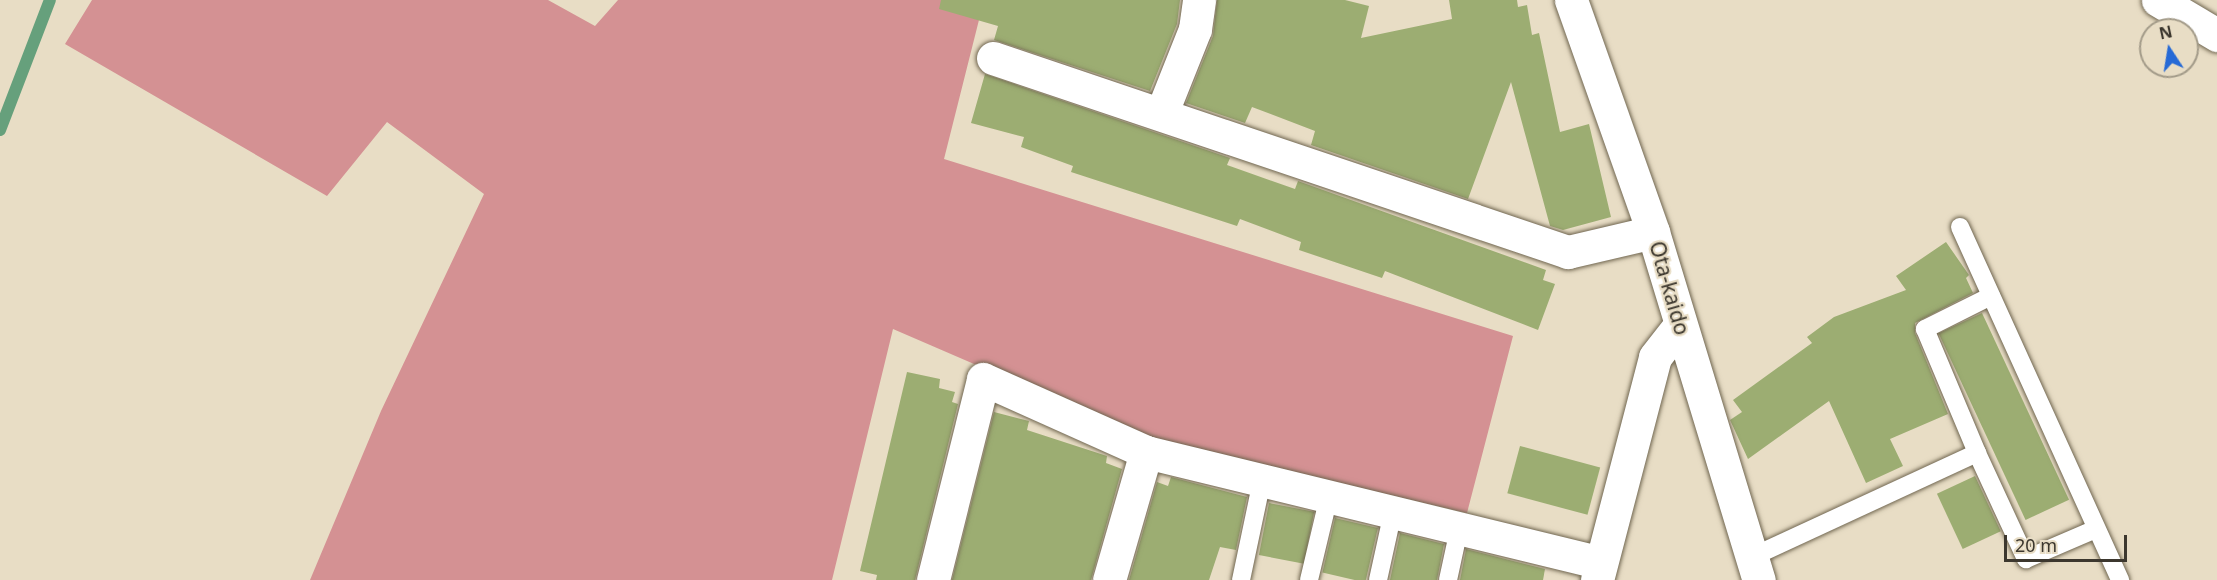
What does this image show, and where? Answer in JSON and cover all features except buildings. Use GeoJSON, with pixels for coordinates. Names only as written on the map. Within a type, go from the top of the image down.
{"type":"FeatureCollection","features":[{"type":"Feature","properties":{"kind":"street"},"geometry":{"type":"LineString","coordinates":[[1162,112],[1195,29],[1199,0]]}},
{"type":"Feature","properties":{"kind":"street","name":"Ota-kaido"},"geometry":{"type":"LineString","coordinates":[[1571,0],[1653,232],[1756,569]]}},
{"type":"Feature","properties":{"kind":"street"},"geometry":{"type":"LineString","coordinates":[[2158,0],[2217,35]]}},
{"type":"Feature","properties":{"kind":"street"},"geometry":{"type":"LineString","coordinates":[[993,58],[1162,112],[1568,252],[1653,232]]}},
{"type":"Feature","properties":{"kind":"street"},"geometry":{"type":"LineString","coordinates":[[933,580],[983,379],[1146,452],[1459,529],[1599,572],[1655,357],[1680,325]]}},
{"type":"Feature","properties":{"kind":"street"},"geometry":{"type":"LineString","coordinates":[[1109,580],[1146,452]]}},
{"type":"Feature","properties":{"kind":"lane"},"geometry":{"type":"LineString","coordinates":[[1960,227],[2120,580]]}},
{"type":"Feature","properties":{"kind":"lane"},"geometry":{"type":"LineString","coordinates":[[1991,296],[1925,329],[1977,453],[2026,559],[2096,529]]}},
{"type":"Feature","properties":{"kind":"lane"},"geometry":{"type":"LineString","coordinates":[[1756,569],[1977,453]]}},
{"type":"Feature","properties":{"kind":"lane"},"geometry":{"type":"LineString","coordinates":[[1241,580],[1262,480]]}},
{"type":"Feature","properties":{"kind":"lane"},"geometry":{"type":"LineString","coordinates":[[1309,580],[1329,496]]}},
{"type":"Feature","properties":{"kind":"lane"},"geometry":{"type":"LineString","coordinates":[[1378,580],[1393,512]]}},
{"type":"Feature","properties":{"kind":"lane"},"geometry":{"type":"LineString","coordinates":[[1448,580],[1459,529]]}},
{"type":"Feature","properties":{"kind":"shaded area"},"geometry":{"type":"Polygon","coordinates":[[[92,0],[548,0],[595,26],[618,0],[984,0],[944,159],[1513,336],[1467,513],[1148,439],[893,329],[832,580],[310,580],[381,411],[484,194],[387,122],[327,196],[65,44],[92,0]]]}},
{"type":"Feature","properties":{"kind":"waterway"},"geometry":{"type":"LineString","coordinates":[[0,130],[50,0]]}}]}
